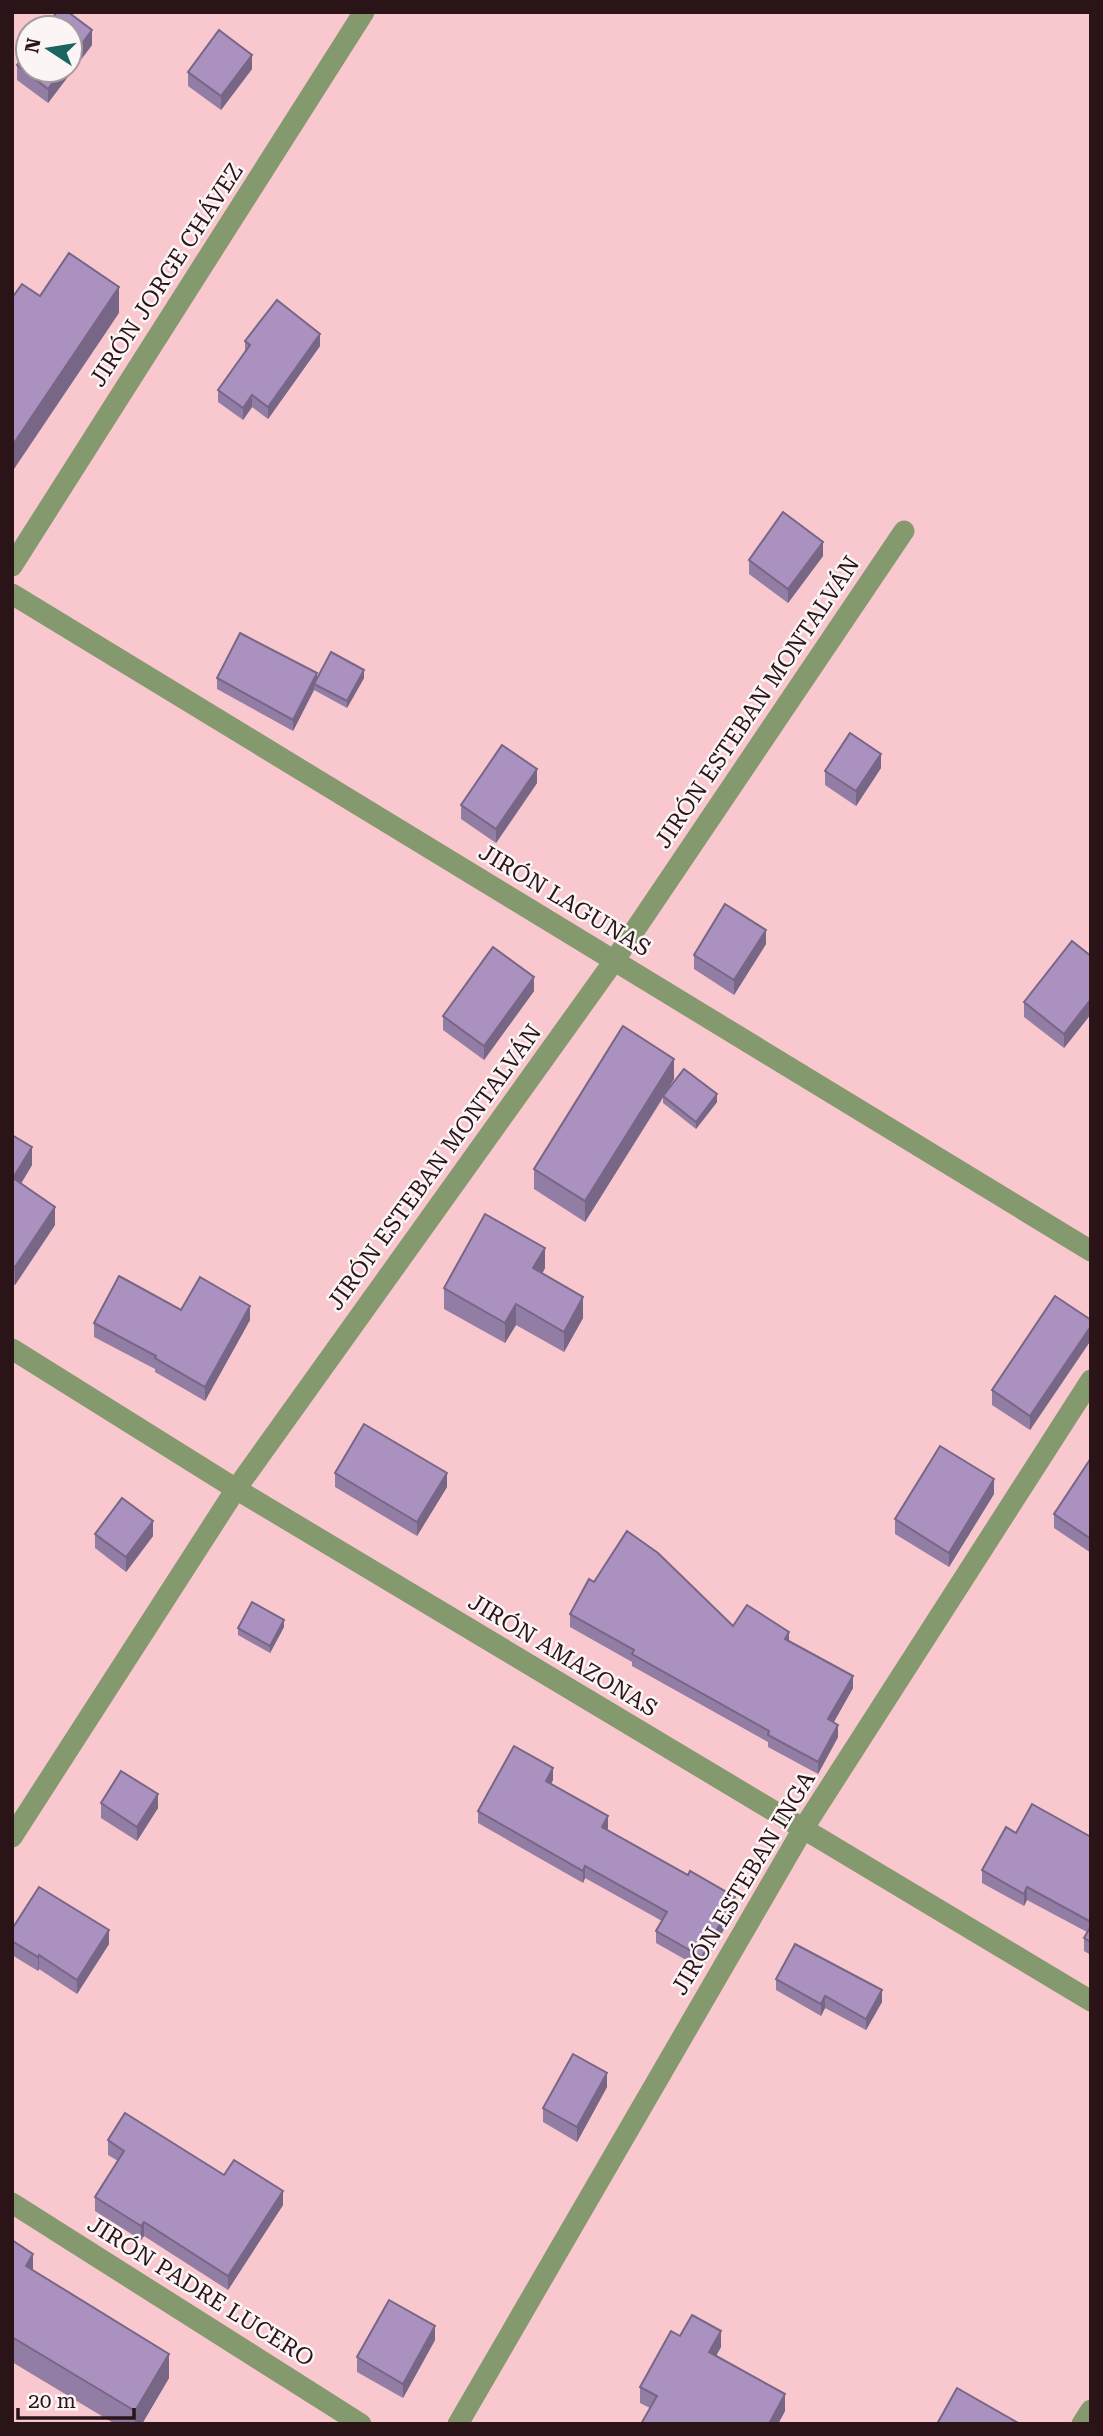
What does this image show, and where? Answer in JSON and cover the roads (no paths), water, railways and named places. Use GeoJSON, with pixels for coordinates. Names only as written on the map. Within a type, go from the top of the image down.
{"type":"FeatureCollection","features":[{"type":"Feature","properties":{"kind":"street","name":"JIRÓN JORGE CHÁVEZ"},"geometry":{"type":"LineString","coordinates":[[12,566],[364,12]]}},
{"type":"Feature","properties":{"kind":"street","name":"JIRÓN ESTEBAN MONTALVÁN"},"geometry":{"type":"LineString","coordinates":[[12,1837],[236,1489],[614,961],[904,531]]}},
{"type":"Feature","properties":{"kind":"street","name":"JIRÓN LAGUNAS"},"geometry":{"type":"LineString","coordinates":[[12,594],[1091,1251]]}},
{"type":"Feature","properties":{"kind":"street","name":"JIRÓN AMAZONAS"},"geometry":{"type":"LineString","coordinates":[[12,1349],[236,1489],[1091,2001]]}},
{"type":"Feature","properties":{"kind":"street","name":"JIRÓN ESTEBAN INGA"},"geometry":{"type":"LineString","coordinates":[[458,2424],[803,1829],[1091,1380]]}},
{"type":"Feature","properties":{"kind":"street","name":"JIRÓN PADRE LUCERO"},"geometry":{"type":"LineString","coordinates":[[12,2203],[361,2424]]}},
{"type":"Feature","properties":{"kind":"street"},"geometry":{"type":"LineString","coordinates":[[1082,2424],[1091,2410]]}}]}
